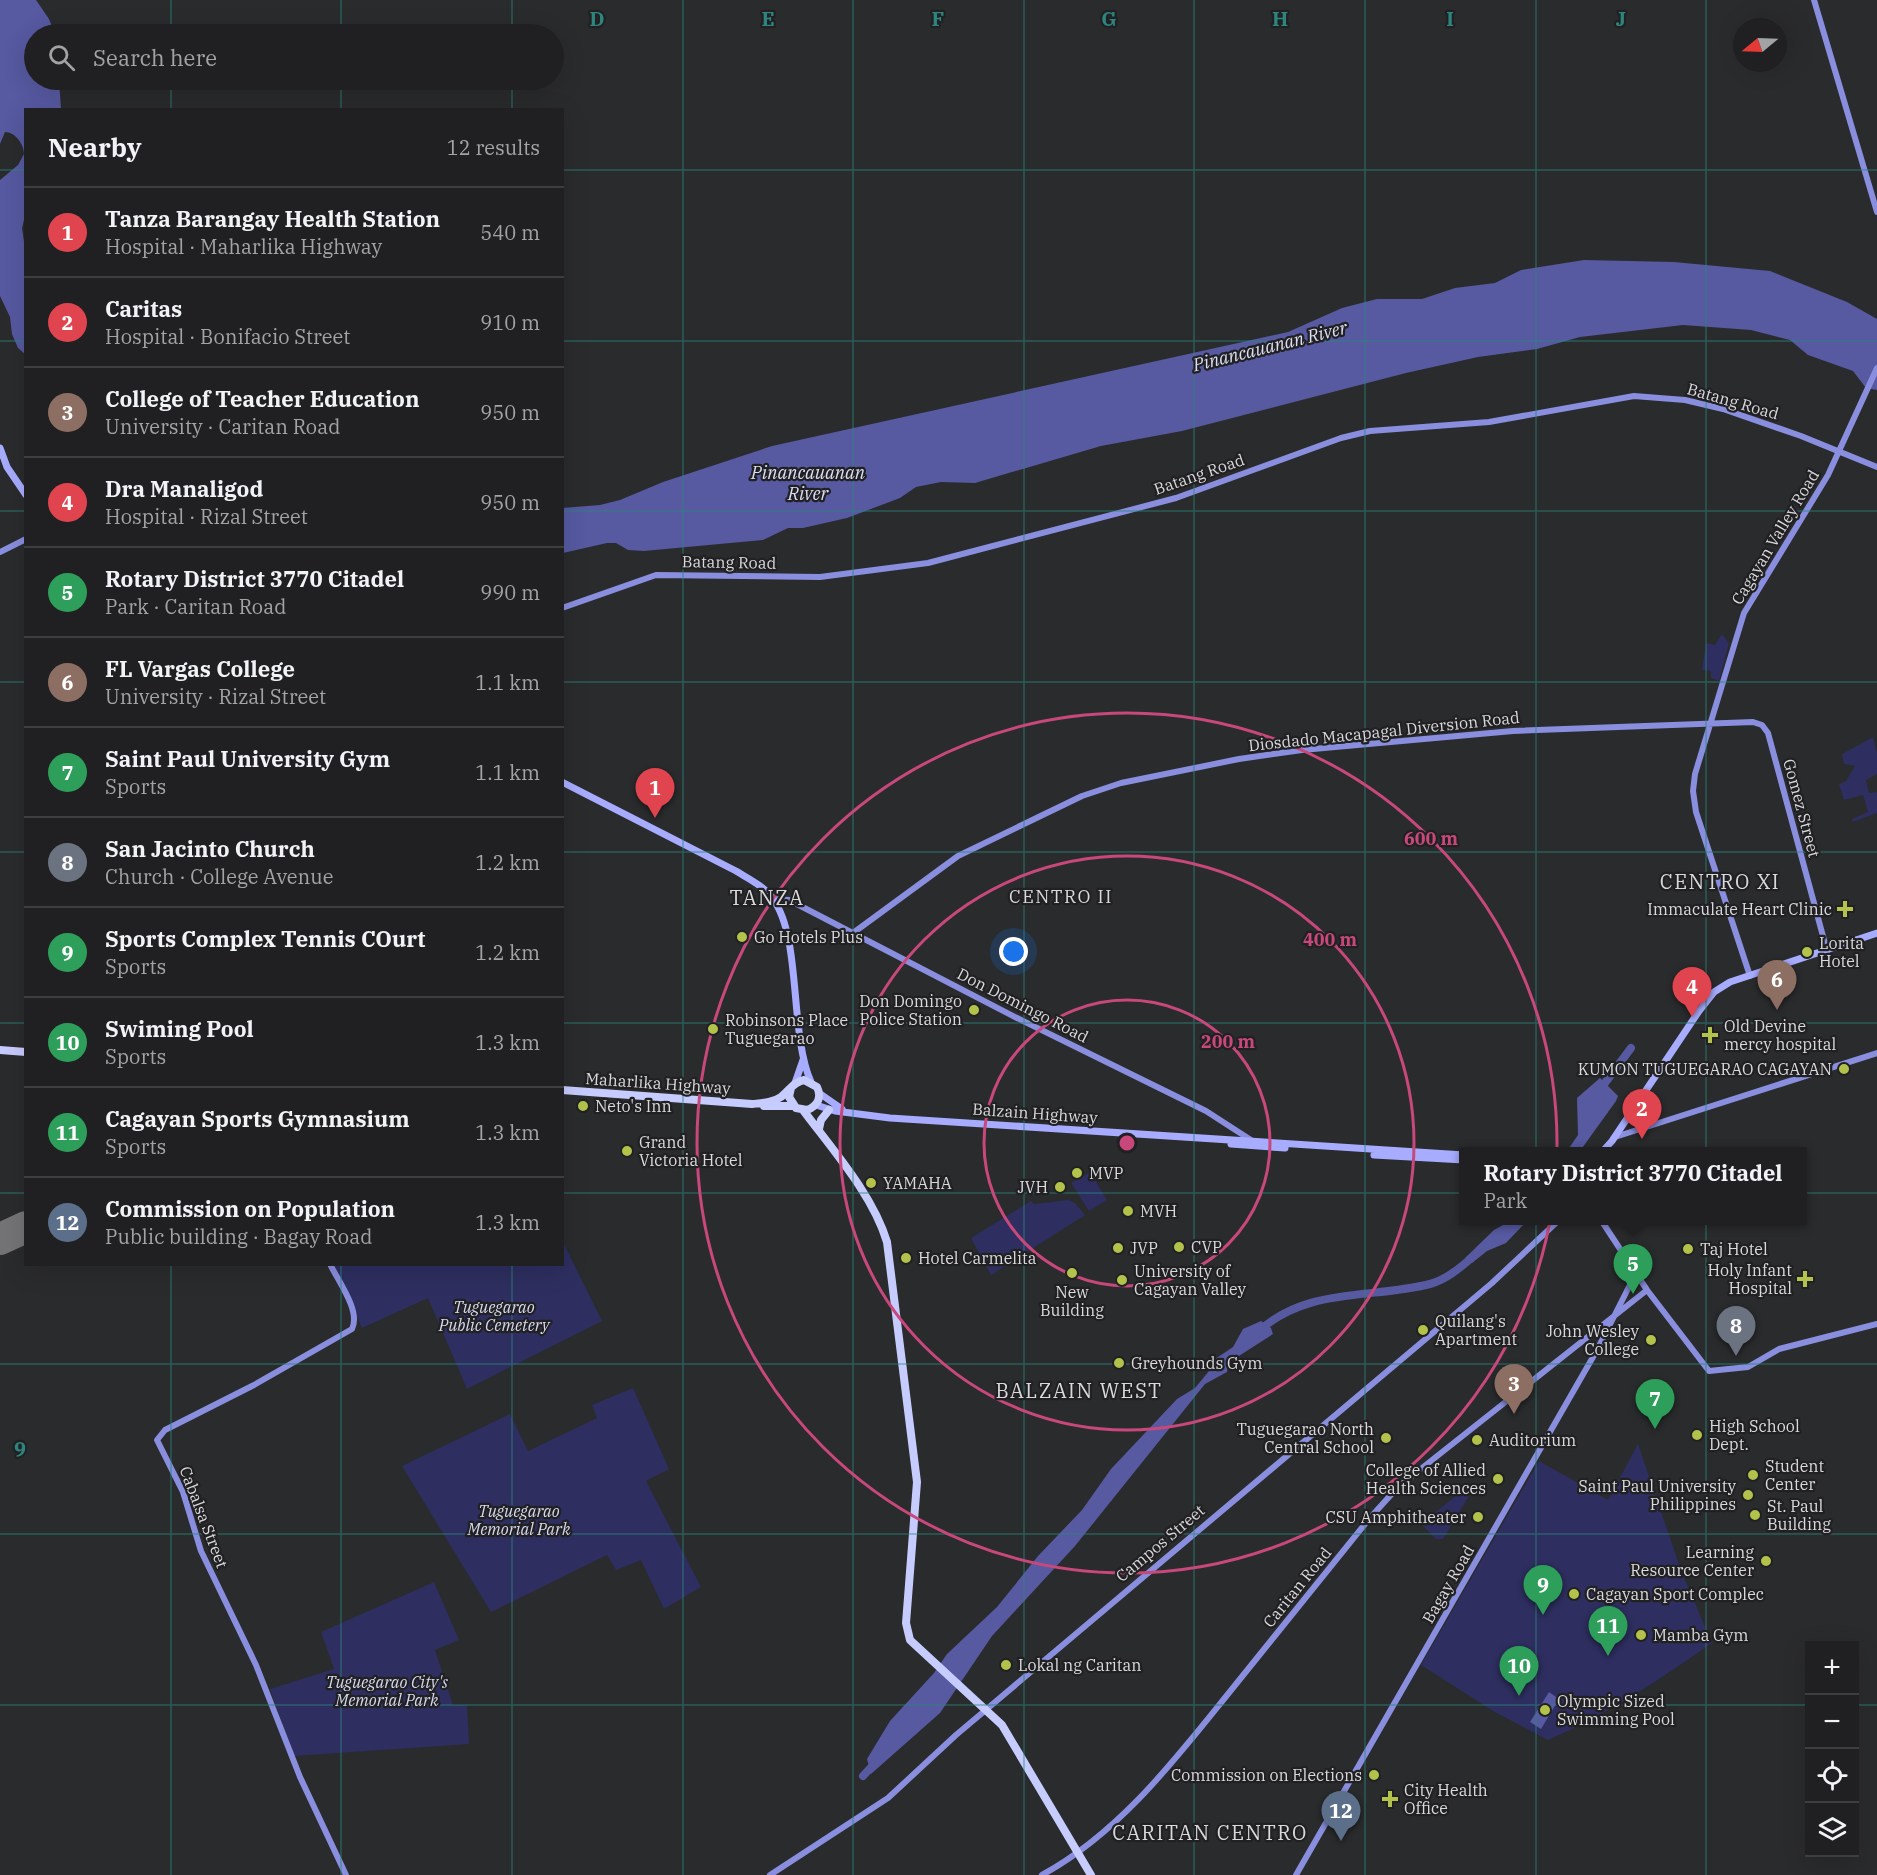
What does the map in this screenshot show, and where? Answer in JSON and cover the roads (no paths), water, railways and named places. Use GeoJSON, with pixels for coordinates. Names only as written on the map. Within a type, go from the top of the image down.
{"type":"FeatureCollection","features":[{"type":"Feature","properties":{"kind":"highway"},"geometry":{"type":"LineString","coordinates":[[0,1050],[24,1052]]}},
{"type":"Feature","properties":{"kind":"highway"},"geometry":{"type":"LineString","coordinates":[[819,1129],[815,1106],[819,1093],[811,1082],[802,1080],[793,1085],[789,1097],[794,1106],[803,1110],[819,1129],[879,1218],[887,1242],[916,1482],[906,1623],[910,1640],[1002,1725],[1090,1875]]}},
{"type":"Feature","properties":{"kind":"highway","name":"Maharlika Highway"},"geometry":{"type":"LineString","coordinates":[[752,1104],[770,1103],[793,1085]]}},
{"type":"Feature","properties":{"kind":"highway","name":"Maharlika Highway"},"geometry":{"type":"LineString","coordinates":[[564,1090],[752,1104],[775,1108],[794,1106]]}},
{"type":"Feature","properties":{"kind":"highway"},"geometry":{"type":"LineString","coordinates":[[803,1110],[815,1106]]}},
{"type":"Feature","properties":{"kind":"highway"},"geometry":{"type":"LineString","coordinates":[[819,1129],[821,1120],[829,1110]]}},
{"type":"Feature","properties":{"kind":"main road"},"geometry":{"type":"LineString","coordinates":[[1814,0],[1877,212]]}},
{"type":"Feature","properties":{"kind":"main road","name":"Cagayan Valley Road"},"geometry":{"type":"LineString","coordinates":[[1750,976],[1694,802],[1695,774],[1744,613],[1840,452],[1877,368]]}},
{"type":"Feature","properties":{"kind":"main road","name":"Batang Road"},"geometry":{"type":"LineString","coordinates":[[564,607],[656,575],[820,577],[928,563],[1168,500],[1341,438],[1370,431],[1499,421],[1611,399],[1659,397],[1714,407],[1767,424],[1877,467]]}},
{"type":"Feature","properties":{"kind":"main road"},"geometry":{"type":"LineString","coordinates":[[0,448],[8,467],[24,492]]}},
{"type":"Feature","properties":{"kind":"main road"},"geometry":{"type":"LineString","coordinates":[[0,552],[24,540]]}},
{"type":"Feature","properties":{"kind":"main road","name":"Gomez Street"},"geometry":{"type":"LineString","coordinates":[[1709,724],[1754,722],[1765,728],[1788,802],[1827,951]]}},
{"type":"Feature","properties":{"kind":"main road","name":"Diosdado Macapagal Diversion Road"},"geometry":{"type":"LineString","coordinates":[[853,933],[958,856],[1082,796],[1121,783],[1239,759],[1302,750],[1513,731],[1709,724]]}},
{"type":"Feature","properties":{"kind":"main road"},"geometry":{"type":"LineString","coordinates":[[564,783],[736,871],[760,886],[773,898],[785,925],[804,1058],[811,1082]]}},
{"type":"Feature","properties":{"kind":"main road","name":"Don Domingo Road"},"geometry":{"type":"LineString","coordinates":[[773,898],[789,900],[1017,1018],[1206,1111],[1254,1144]]}},
{"type":"Feature","properties":{"kind":"main road"},"geometry":{"type":"LineString","coordinates":[[1607,1147],[1694,1018],[1718,989],[1877,933]]}},
{"type":"Feature","properties":{"kind":"main road"},"geometry":{"type":"LineString","coordinates":[[1614,1139],[1877,1053]]}},
{"type":"Feature","properties":{"kind":"main road"},"geometry":{"type":"LineString","coordinates":[[793,1085],[804,1058]]}},
{"type":"Feature","properties":{"kind":"main road"},"geometry":{"type":"LineString","coordinates":[[819,1093],[837,1107],[848,1111]]}},
{"type":"Feature","properties":{"kind":"main road"},"geometry":{"type":"LineString","coordinates":[[815,1106],[829,1110],[848,1111]]}},
{"type":"Feature","properties":{"kind":"main road","name":"Balzain Highway"},"geometry":{"type":"LineString","coordinates":[[848,1111],[886,1118],[1220,1140],[1459,1161]]}},
{"type":"Feature","properties":{"kind":"main road"},"geometry":{"type":"LineString","coordinates":[[1611,1147],[1614,1139]]}},
{"type":"Feature","properties":{"kind":"main road","name":"Balzain Highway"},"geometry":{"type":"LineString","coordinates":[[1254,1144],[1459,1155]]}},
{"type":"Feature","properties":{"kind":"main road","name":"Campos Street"},"geometry":{"type":"LineString","coordinates":[[770,1875],[888,1798],[987,1709],[1431,1335],[1555,1225]]}},
{"type":"Feature","properties":{"kind":"main road"},"geometry":{"type":"LineString","coordinates":[[1603,1225],[1647,1290],[1708,1371],[1748,1367],[1772,1352],[1877,1324]]}},
{"type":"Feature","properties":{"kind":"main road","name":"Cabalsa Street"},"geometry":{"type":"LineString","coordinates":[[331,1266],[352,1309],[355,1320],[352,1329],[254,1385],[165,1431],[157,1440],[179,1482],[201,1551],[256,1665],[300,1777],[346,1875]]}},
{"type":"Feature","properties":{"kind":"main road","name":"Bagay Road"},"geometry":{"type":"LineString","coordinates":[[1296,1875],[1614,1317],[1636,1273]]}},
{"type":"Feature","properties":{"kind":"main road","name":"Caritan Road"},"geometry":{"type":"LineString","coordinates":[[1042,1875],[1079,1853],[1132,1806],[1188,1743],[1369,1519],[1398,1487],[1647,1290]]}},
{"type":"Feature","properties":{"kind":"water"},"geometry":{"type":"Polygon","coordinates":[[[0,0],[36,0],[51,24],[24,24],[24,90],[60,90],[61,108],[24,108],[24,154],[18,139],[12,134],[5,132],[0,144],[0,0]]]}},
{"type":"Feature","properties":{"kind":"water"},"geometry":{"type":"Polygon","coordinates":[[[24,154],[22,228],[24,353],[18,348],[12,334],[10,317],[0,296],[0,180],[18,165],[24,154]]]}},
{"type":"Feature","properties":{"kind":"water","name":"Pinancauanan River"},"geometry":{"type":"Polygon","coordinates":[[[1584,260],[1674,262],[1770,271],[1847,302],[1877,319],[1877,390],[1866,388],[1853,371],[1808,355],[1790,340],[1751,330],[1683,325],[1580,337],[1537,349],[1478,357],[1406,373],[1182,431],[1101,446],[975,483],[941,482],[916,487],[900,498],[847,518],[803,528],[788,528],[763,540],[644,551],[628,550],[616,543],[607,543],[564,553],[564,508],[600,505],[620,500],[663,482],[772,446],[1288,332],[1342,308],[1377,299],[1422,299],[1455,288],[1495,283],[1521,270],[1584,260]]]}},
{"type":"Feature","properties":{"kind":"water"},"geometry":{"type":"Polygon","coordinates":[[[1600,1078],[1618,1096],[1583,1147],[1570,1147],[1578,1135],[1577,1098],[1600,1078]]]}},
{"type":"Feature","properties":{"kind":"water"},"geometry":{"type":"Polygon","coordinates":[[[1503,1225],[1523,1225],[1506,1243],[1487,1251],[1472,1263],[1465,1258],[1494,1230],[1503,1225]]]}},
{"type":"Feature","properties":{"kind":"water"},"geometry":{"type":"Polygon","coordinates":[[[1261,1321],[1271,1328],[1273,1334],[1228,1363],[1227,1372],[1205,1384],[1075,1546],[992,1636],[940,1713],[871,1774],[867,1759],[890,1721],[934,1673],[947,1654],[997,1607],[1038,1556],[1082,1510],[1111,1469],[1177,1399],[1195,1388],[1214,1365],[1215,1359],[1233,1347],[1243,1329],[1261,1321]]]}},
{"type":"Feature","properties":{"kind":"water","name":"Olympic Sized Swimming Pool"},"geometry":{"type":"Polygon","coordinates":[[[1549,1692],[1559,1699],[1541,1729],[1530,1722],[1549,1692]]]}},
{"type":"Feature","properties":{"kind":"waterway"},"geometry":{"type":"LineString","coordinates":[[1599,1091],[1631,1048]]}},
{"type":"Feature","properties":{"kind":"waterway"},"geometry":{"type":"LineString","coordinates":[[1259,1331],[1278,1317],[1298,1307],[1319,1301],[1408,1289],[1437,1282],[1476,1254]]}},
{"type":"Feature","properties":{"kind":"waterway"},"geometry":{"type":"LineString","coordinates":[[863,1776],[876,1762]]}},
{"type":"Feature","properties":{"kind":"place","name":"Tanza Barangay Health Station"},"geometry":{"type":"Point","coordinates":[655,818]}},
{"type":"Feature","properties":{"kind":"place","name":"Immaculate Heart Clinic"},"geometry":{"type":"Point","coordinates":[1845,909]}},
{"type":"Feature","properties":{"kind":"place","name":"Go Hotels Plus"},"geometry":{"type":"Point","coordinates":[742,937]}},
{"type":"Feature","properties":{"kind":"place","name":"Lorita Hotel"},"geometry":{"type":"Point","coordinates":[1807,952]}},
{"type":"Feature","properties":{"kind":"place","name":"Don Domingo Police Station"},"geometry":{"type":"Point","coordinates":[974,1010]}},
{"type":"Feature","properties":{"kind":"place","name":"FL Vargas College"},"geometry":{"type":"Point","coordinates":[1777,1010]}},
{"type":"Feature","properties":{"kind":"place","name":"Dra Manaligod"},"geometry":{"type":"Point","coordinates":[1692,1017]}},
{"type":"Feature","properties":{"kind":"place","name":"Robinsons Place Tuguegarao"},"geometry":{"type":"Point","coordinates":[713,1029]}},
{"type":"Feature","properties":{"kind":"place","name":"Old Devine mercy hospital"},"geometry":{"type":"Point","coordinates":[1710,1035]}},
{"type":"Feature","properties":{"kind":"place","name":"KUMON TUGUEGARAO CAGAYAN"},"geometry":{"type":"Point","coordinates":[1844,1069]}},
{"type":"Feature","properties":{"kind":"place","name":"Neto's Inn"},"geometry":{"type":"Point","coordinates":[583,1106]}},
{"type":"Feature","properties":{"kind":"place","name":"Caritas"},"geometry":{"type":"Point","coordinates":[1642,1139]}},
{"type":"Feature","properties":{"kind":"place","name":"Grand Victoria Hotel"},"geometry":{"type":"Point","coordinates":[627,1151]}},
{"type":"Feature","properties":{"kind":"place","name":"MVP"},"geometry":{"type":"Point","coordinates":[1077,1173]}},
{"type":"Feature","properties":{"kind":"place","name":"YAMAHA"},"geometry":{"type":"Point","coordinates":[871,1183]}},
{"type":"Feature","properties":{"kind":"place","name":"JVH"},"geometry":{"type":"Point","coordinates":[1060,1187]}},
{"type":"Feature","properties":{"kind":"place","name":"MVH"},"geometry":{"type":"Point","coordinates":[1128,1211]}},
{"type":"Feature","properties":{"kind":"place","name":"CVP"},"geometry":{"type":"Point","coordinates":[1179,1247]}},
{"type":"Feature","properties":{"kind":"place","name":"JVP"},"geometry":{"type":"Point","coordinates":[1118,1248]}},
{"type":"Feature","properties":{"kind":"place","name":"Taj Hotel"},"geometry":{"type":"Point","coordinates":[1688,1249]}},
{"type":"Feature","properties":{"kind":"place","name":"Hotel Carmelita"},"geometry":{"type":"Point","coordinates":[906,1258]}},
{"type":"Feature","properties":{"kind":"place","name":"New Building"},"geometry":{"type":"Point","coordinates":[1072,1273]}},
{"type":"Feature","properties":{"kind":"place","name":"Holy Infant Hospital"},"geometry":{"type":"Point","coordinates":[1805,1279]}},
{"type":"Feature","properties":{"kind":"place","name":"University of Cagayan Valley"},"geometry":{"type":"Point","coordinates":[1122,1280]}},
{"type":"Feature","properties":{"kind":"place","name":"Rotary District 3770 Citadel"},"geometry":{"type":"Point","coordinates":[1633,1294]}},
{"type":"Feature","properties":{"kind":"place","name":"Quilang's Apartment"},"geometry":{"type":"Point","coordinates":[1423,1330]}},
{"type":"Feature","properties":{"kind":"place","name":"John Wesley College"},"geometry":{"type":"Point","coordinates":[1651,1340]}},
{"type":"Feature","properties":{"kind":"place","name":"San Jacinto Church"},"geometry":{"type":"Point","coordinates":[1736,1356]}},
{"type":"Feature","properties":{"kind":"place","name":"Greyhounds Gym"},"geometry":{"type":"Point","coordinates":[1119,1363]}},
{"type":"Feature","properties":{"kind":"place","name":"College of Teacher Education"},"geometry":{"type":"Point","coordinates":[1514,1414]}},
{"type":"Feature","properties":{"kind":"place","name":"Saint Paul University Gym"},"geometry":{"type":"Point","coordinates":[1655,1429]}},
{"type":"Feature","properties":{"kind":"place","name":"High School Dept."},"geometry":{"type":"Point","coordinates":[1697,1435]}},
{"type":"Feature","properties":{"kind":"place","name":"Tuguegarao North Central School"},"geometry":{"type":"Point","coordinates":[1386,1438]}},
{"type":"Feature","properties":{"kind":"place","name":"Auditorium"},"geometry":{"type":"Point","coordinates":[1477,1440]}},
{"type":"Feature","properties":{"kind":"place","name":"Student Center"},"geometry":{"type":"Point","coordinates":[1753,1475]}},
{"type":"Feature","properties":{"kind":"place","name":"College of Allied Health Sciences"},"geometry":{"type":"Point","coordinates":[1498,1479]}},
{"type":"Feature","properties":{"kind":"place","name":"Saint Paul University Philippines"},"geometry":{"type":"Point","coordinates":[1748,1495]}},
{"type":"Feature","properties":{"kind":"place","name":"St. Paul Building"},"geometry":{"type":"Point","coordinates":[1755,1515]}},
{"type":"Feature","properties":{"kind":"place","name":"CSU Amphitheater"},"geometry":{"type":"Point","coordinates":[1478,1517]}},
{"type":"Feature","properties":{"kind":"place","name":"Learning Resource Center"},"geometry":{"type":"Point","coordinates":[1766,1561]}},
{"type":"Feature","properties":{"kind":"place","name":"Cagayan Sport Complec"},"geometry":{"type":"Point","coordinates":[1574,1594]}},
{"type":"Feature","properties":{"kind":"place","name":"Sports Complex Tennis COurt"},"geometry":{"type":"Point","coordinates":[1543,1615]}},
{"type":"Feature","properties":{"kind":"place","name":"Mamba Gym"},"geometry":{"type":"Point","coordinates":[1641,1635]}},
{"type":"Feature","properties":{"kind":"place","name":"Cagayan Sports Gymnasium"},"geometry":{"type":"Point","coordinates":[1608,1656]}},
{"type":"Feature","properties":{"kind":"place","name":"Lokal ng Caritan"},"geometry":{"type":"Point","coordinates":[1006,1665]}},
{"type":"Feature","properties":{"kind":"place","name":"Swiming Pool"},"geometry":{"type":"Point","coordinates":[1519,1696]}},
{"type":"Feature","properties":{"kind":"place","name":"Olympic Sized Swimming Pool"},"geometry":{"type":"Point","coordinates":[1545,1710]}},
{"type":"Feature","properties":{"kind":"place","name":"Commission on Elections"},"geometry":{"type":"Point","coordinates":[1374,1775]}},
{"type":"Feature","properties":{"kind":"place","name":"City Health Office"},"geometry":{"type":"Point","coordinates":[1390,1799]}},
{"type":"Feature","properties":{"kind":"place","name":"Commission on Population"},"geometry":{"type":"Point","coordinates":[1341,1841]}},
{"type":"Feature","properties":{"kind":"district","name":"CENTRO XI"},"geometry":{"type":"Point","coordinates":[1720,881]}},
{"type":"Feature","properties":{"kind":"district","name":"CENTRO II"},"geometry":{"type":"Point","coordinates":[1061,896]}},
{"type":"Feature","properties":{"kind":"district","name":"TANZA"},"geometry":{"type":"Point","coordinates":[767,897]}},
{"type":"Feature","properties":{"kind":"district","name":"BALZAIN WEST"},"geometry":{"type":"Point","coordinates":[1079,1390]}},
{"type":"Feature","properties":{"kind":"district","name":"CARITAN CENTRO"},"geometry":{"type":"Point","coordinates":[1210,1832]}},
{"type":"Feature","properties":{"kind":"park label","name":"Tuguegarao Public Cemetery"},"geometry":{"type":"Point","coordinates":[494,1316]}},
{"type":"Feature","properties":{"kind":"park label","name":"Tuguegarao Memorial Park"},"geometry":{"type":"Point","coordinates":[519,1520]}},
{"type":"Feature","properties":{"kind":"park label","name":"Tuguegarao City's Memorial Park"},"geometry":{"type":"Point","coordinates":[387,1691]}}]}
